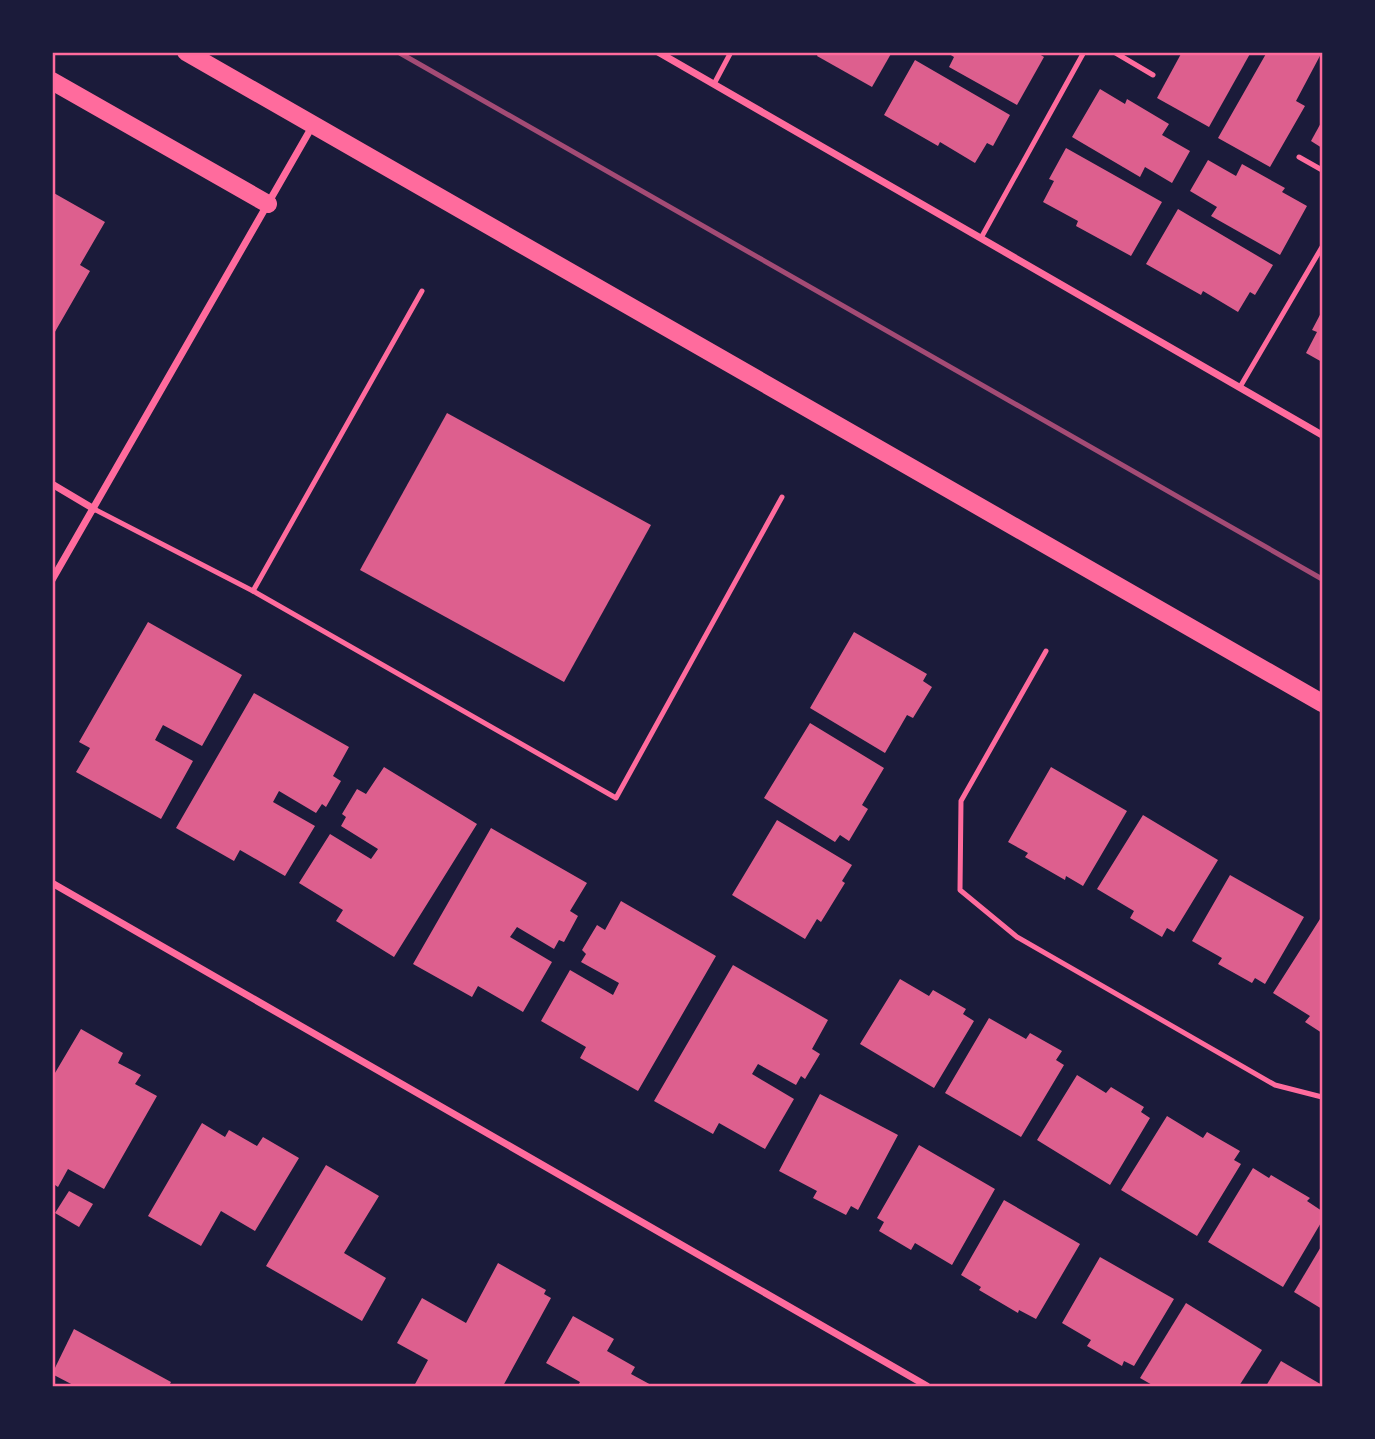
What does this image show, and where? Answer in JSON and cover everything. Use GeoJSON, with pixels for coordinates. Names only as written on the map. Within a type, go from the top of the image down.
{"type":"FeatureCollection","features":[{"type":"Feature","properties":{"kind":"main road"},"geometry":{"type":"LineString","coordinates":[[186,52],[1322,703]]}},
{"type":"Feature","properties":{"kind":"main road"},"geometry":{"type":"LineString","coordinates":[[52,81],[268,204]]}},
{"type":"Feature","properties":{"kind":"street"},"geometry":{"type":"LineString","coordinates":[[658,52],[1322,435]]}},
{"type":"Feature","properties":{"kind":"street"},"geometry":{"type":"LineString","coordinates":[[52,580],[313,125]]}},
{"type":"Feature","properties":{"kind":"street"},"geometry":{"type":"LineString","coordinates":[[52,484],[93,509]]}},
{"type":"Feature","properties":{"kind":"street"},"geometry":{"type":"LineString","coordinates":[[52,883],[927,1387]]}},
{"type":"Feature","properties":{"kind":"lane"},"geometry":{"type":"LineString","coordinates":[[713,84],[731,52]]}},
{"type":"Feature","properties":{"kind":"lane"},"geometry":{"type":"LineString","coordinates":[[981,238],[1084,52]]}},
{"type":"Feature","properties":{"kind":"lane"},"geometry":{"type":"LineString","coordinates":[[1114,52],[1153,75]]}},
{"type":"Feature","properties":{"kind":"lane"},"geometry":{"type":"LineString","coordinates":[[1299,157],[1322,170]]}},
{"type":"Feature","properties":{"kind":"lane"},"geometry":{"type":"LineString","coordinates":[[1240,387],[1322,247]]}},
{"type":"Feature","properties":{"kind":"lane"},"geometry":{"type":"LineString","coordinates":[[253,591],[422,291]]}},
{"type":"Feature","properties":{"kind":"lane"},"geometry":{"type":"LineString","coordinates":[[93,509],[253,591],[616,798],[782,497]]}},
{"type":"Feature","properties":{"kind":"lane"},"geometry":{"type":"LineString","coordinates":[[1046,650],[961,801],[960,890],[1017,937],[1275,1085],[1322,1097]]}},
{"type":"Feature","properties":{"kind":"building"},"geometry":{"type":"Polygon","coordinates":[[[819,52],[892,52],[872,87],[817,56],[819,52]]]}},
{"type":"Feature","properties":{"kind":"building"},"geometry":{"type":"Polygon","coordinates":[[[946,52],[1036,52],[1044,57],[1017,105],[949,67],[954,57],[946,52]]]}},
{"type":"Feature","properties":{"kind":"building"},"geometry":{"type":"Polygon","coordinates":[[[1182,52],[1251,52],[1209,127],[1157,98],[1182,52]]]}},
{"type":"Feature","properties":{"kind":"building"},"geometry":{"type":"Polygon","coordinates":[[[1267,52],[1322,52],[1296,101],[1305,106],[1270,167],[1218,138],[1267,52]]]}},
{"type":"Feature","properties":{"kind":"building"},"geometry":{"type":"Polygon","coordinates":[[[915,60],[1010,115],[993,146],[987,143],[975,163],[940,142],[938,146],[884,115],[915,60]]]}},
{"type":"Feature","properties":{"kind":"building"},"geometry":{"type":"Polygon","coordinates":[[[1100,89],[1125,104],[1127,99],[1169,124],[1162,135],[1190,151],[1172,183],[1145,167],[1140,177],[1072,137],[1100,89]]]}},
{"type":"Feature","properties":{"kind":"building"},"geometry":{"type":"Polygon","coordinates":[[[1322,121],[1322,148],[1311,141],[1322,121]]]}},
{"type":"Feature","properties":{"kind":"building"},"geometry":{"type":"Polygon","coordinates":[[[1066,148],[1162,202],[1131,256],[1076,226],[1078,221],[1043,202],[1054,181],[1049,179],[1066,148]]]}},
{"type":"Feature","properties":{"kind":"building"},"geometry":{"type":"Polygon","coordinates":[[[1208,160],[1236,176],[1242,164],[1285,188],[1282,192],[1307,206],[1280,255],[1211,216],[1217,207],[1190,191],[1208,160]]]}},
{"type":"Feature","properties":{"kind":"building"},"geometry":{"type":"Polygon","coordinates":[[[52,192],[105,222],[80,265],[90,271],[52,337],[52,192]]]}},
{"type":"Feature","properties":{"kind":"building"},"geometry":{"type":"Polygon","coordinates":[[[1178,209],[1273,265],[1255,295],[1250,292],[1238,312],[1203,291],[1201,295],[1146,264],[1178,209]]]}},
{"type":"Feature","properties":{"kind":"building"},"geometry":{"type":"Polygon","coordinates":[[[1322,311],[1322,362],[1306,353],[1317,332],[1312,330],[1322,311]]]}},
{"type":"Feature","properties":{"kind":"building"},"geometry":{"type":"Polygon","coordinates":[[[447,413],[651,525],[564,682],[360,570],[447,413]]]}},
{"type":"Feature","properties":{"kind":"building"},"geometry":{"type":"Polygon","coordinates":[[[148,622],[242,675],[202,746],[163,725],[155,740],[193,761],[161,819],[76,772],[90,748],[79,742],[148,622]]]}},
{"type":"Feature","properties":{"kind":"building"},"geometry":{"type":"Polygon","coordinates":[[[854,632],[927,674],[923,681],[932,687],[913,718],[907,715],[885,753],[810,708],[854,632]]]}},
{"type":"Feature","properties":{"kind":"building"},"geometry":{"type":"Polygon","coordinates":[[[254,693],[349,747],[333,776],[341,781],[326,807],[322,804],[316,813],[279,791],[273,802],[315,826],[285,876],[240,850],[234,861],[176,828],[254,693]]]}},
{"type":"Feature","properties":{"kind":"building"},"geometry":{"type":"Polygon","coordinates":[[[810,723],[884,768],[862,805],[868,809],[849,841],[840,835],[835,842],[764,798],[810,723]]]}},
{"type":"Feature","properties":{"kind":"building"},"geometry":{"type":"Polygon","coordinates":[[[384,767],[477,824],[394,957],[336,921],[343,910],[299,883],[330,834],[371,859],[378,849],[341,826],[346,817],[342,814],[357,789],[366,794],[384,767]]]}},
{"type":"Feature","properties":{"kind":"building"},"geometry":{"type":"Polygon","coordinates":[[[1051,767],[1127,811],[1083,886],[1066,876],[1065,880],[1025,857],[1028,853],[1008,842],[1051,767]]]}},
{"type":"Feature","properties":{"kind":"building"},"geometry":{"type":"Polygon","coordinates":[[[1143,815],[1218,860],[1174,932],[1167,928],[1162,937],[1130,918],[1134,911],[1097,889],[1143,815]]]}},
{"type":"Feature","properties":{"kind":"building"},"geometry":{"type":"Polygon","coordinates":[[[777,820],[852,865],[842,881],[845,883],[821,922],[817,919],[805,939],[732,895],[777,820]]]}},
{"type":"Feature","properties":{"kind":"building"},"geometry":{"type":"Polygon","coordinates":[[[491,828],[587,883],[570,911],[578,916],[564,942],[559,940],[554,949],[517,927],[510,937],[552,962],[523,1012],[478,986],[472,997],[413,964],[491,828]]]}},
{"type":"Feature","properties":{"kind":"building"},"geometry":{"type":"Polygon","coordinates":[[[1230,875],[1304,917],[1265,984],[1255,978],[1252,983],[1218,964],[1222,958],[1192,941],[1230,875]]]}},
{"type":"Feature","properties":{"kind":"building"},"geometry":{"type":"Polygon","coordinates":[[[621,901],[716,956],[638,1091],[580,1058],[586,1047],[541,1021],[570,970],[613,995],[619,983],[581,962],[586,954],[582,950],[597,925],[605,930],[621,901]]]}},
{"type":"Feature","properties":{"kind":"building"},"geometry":{"type":"Polygon","coordinates":[[[1320,919],[1322,1033],[1305,1022],[1310,1016],[1273,993],[1320,919]]]}},
{"type":"Feature","properties":{"kind":"building"},"geometry":{"type":"Polygon","coordinates":[[[733,965],[828,1020],[812,1049],[820,1054],[805,1079],[801,1076],[796,1085],[758,1064],[752,1074],[794,1099],[765,1149],[719,1123],[713,1134],[654,1101],[733,965]]]}},
{"type":"Feature","properties":{"kind":"building"},"geometry":{"type":"Polygon","coordinates":[[[900,979],[929,996],[933,990],[966,1009],[963,1014],[974,1021],[934,1088],[860,1044],[900,979]]]}},
{"type":"Feature","properties":{"kind":"building"},"geometry":{"type":"Polygon","coordinates":[[[989,1018],[1026,1039],[1030,1033],[1062,1051],[1056,1060],[1064,1065],[1021,1137],[945,1093],[989,1018]]]}},
{"type":"Feature","properties":{"kind":"building"},"geometry":{"type":"Polygon","coordinates":[[[81,1029],[123,1053],[118,1063],[141,1075],[135,1084],[157,1096],[104,1189],[68,1169],[58,1187],[52,1183],[52,1078],[81,1029]]]}},
{"type":"Feature","properties":{"kind":"building"},"geometry":{"type":"Polygon","coordinates":[[[1077,1075],[1106,1093],[1111,1087],[1144,1107],[1141,1112],[1150,1118],[1110,1185],[1037,1140],[1077,1075]]]}},
{"type":"Feature","properties":{"kind":"building"},"geometry":{"type":"Polygon","coordinates":[[[820,1094],[898,1135],[858,1210],[851,1206],[846,1215],[813,1198],[817,1191],[779,1171],[820,1094]]]}},
{"type":"Feature","properties":{"kind":"building"},"geometry":{"type":"Polygon","coordinates":[[[1167,1116],[1203,1138],[1207,1132],[1240,1151],[1234,1160],[1241,1164],[1197,1236],[1121,1190],[1167,1116]]]}},
{"type":"Feature","properties":{"kind":"building"},"geometry":{"type":"Polygon","coordinates":[[[202,1123],[225,1137],[229,1130],[257,1146],[263,1137],[299,1158],[255,1231],[221,1211],[201,1246],[148,1216],[202,1123]]]}},
{"type":"Feature","properties":{"kind":"building"},"geometry":{"type":"Polygon","coordinates":[[[919,1145],[995,1189],[952,1265],[915,1243],[911,1250],[879,1231],[884,1222],[877,1218],[919,1145]]]}},
{"type":"Feature","properties":{"kind":"building"},"geometry":{"type":"Polygon","coordinates":[[[326,1165],[379,1196],[344,1253],[386,1278],[362,1321],[266,1266],[326,1165]]]}},
{"type":"Feature","properties":{"kind":"building"},"geometry":{"type":"Polygon","coordinates":[[[1253,1168],[1269,1178],[1271,1175],[1310,1198],[1307,1201],[1322,1211],[1322,1221],[1283,1287],[1208,1242],[1253,1168]]]}},
{"type":"Feature","properties":{"kind":"building"},"geometry":{"type":"Polygon","coordinates":[[[69,1191],[93,1204],[79,1227],[55,1213],[69,1191]]]}},
{"type":"Feature","properties":{"kind":"building"},"geometry":{"type":"Polygon","coordinates":[[[1004,1200],[1080,1244],[1036,1319],[1019,1310],[1018,1313],[979,1290],[981,1287],[961,1275],[1004,1200]]]}},
{"type":"Feature","properties":{"kind":"building"},"geometry":{"type":"Polygon","coordinates":[[[1322,1245],[1322,1309],[1294,1292],[1322,1245]]]}},
{"type":"Feature","properties":{"kind":"building"},"geometry":{"type":"Polygon","coordinates":[[[1100,1257],[1174,1299],[1134,1366],[1124,1361],[1122,1366],[1087,1346],[1091,1340],[1062,1323],[1100,1257]]]}},
{"type":"Feature","properties":{"kind":"building"},"geometry":{"type":"Polygon","coordinates":[[[498,1263],[546,1290],[544,1294],[551,1298],[503,1386],[414,1386],[428,1360],[397,1343],[422,1298],[466,1323],[498,1263]]]}},
{"type":"Feature","properties":{"kind":"building"},"geometry":{"type":"Polygon","coordinates":[[[1186,1303],[1262,1350],[1239,1386],[1154,1386],[1140,1378],[1186,1303]]]}},
{"type":"Feature","properties":{"kind":"building"},"geometry":{"type":"Polygon","coordinates":[[[573,1316],[614,1339],[607,1351],[635,1367],[631,1374],[653,1386],[578,1386],[580,1382],[546,1363],[573,1316]]]}},
{"type":"Feature","properties":{"kind":"building"},"geometry":{"type":"Polygon","coordinates":[[[74,1329],[171,1382],[169,1386],[75,1386],[52,1374],[74,1329]]]}},
{"type":"Feature","properties":{"kind":"building"},"geometry":{"type":"Polygon","coordinates":[[[1281,1361],[1322,1385],[1322,1386],[1266,1386],[1281,1361]]]}},
{"type":"Feature","properties":{"kind":"railway"},"geometry":{"type":"LineString","coordinates":[[398,52],[1322,579]]}}]}
